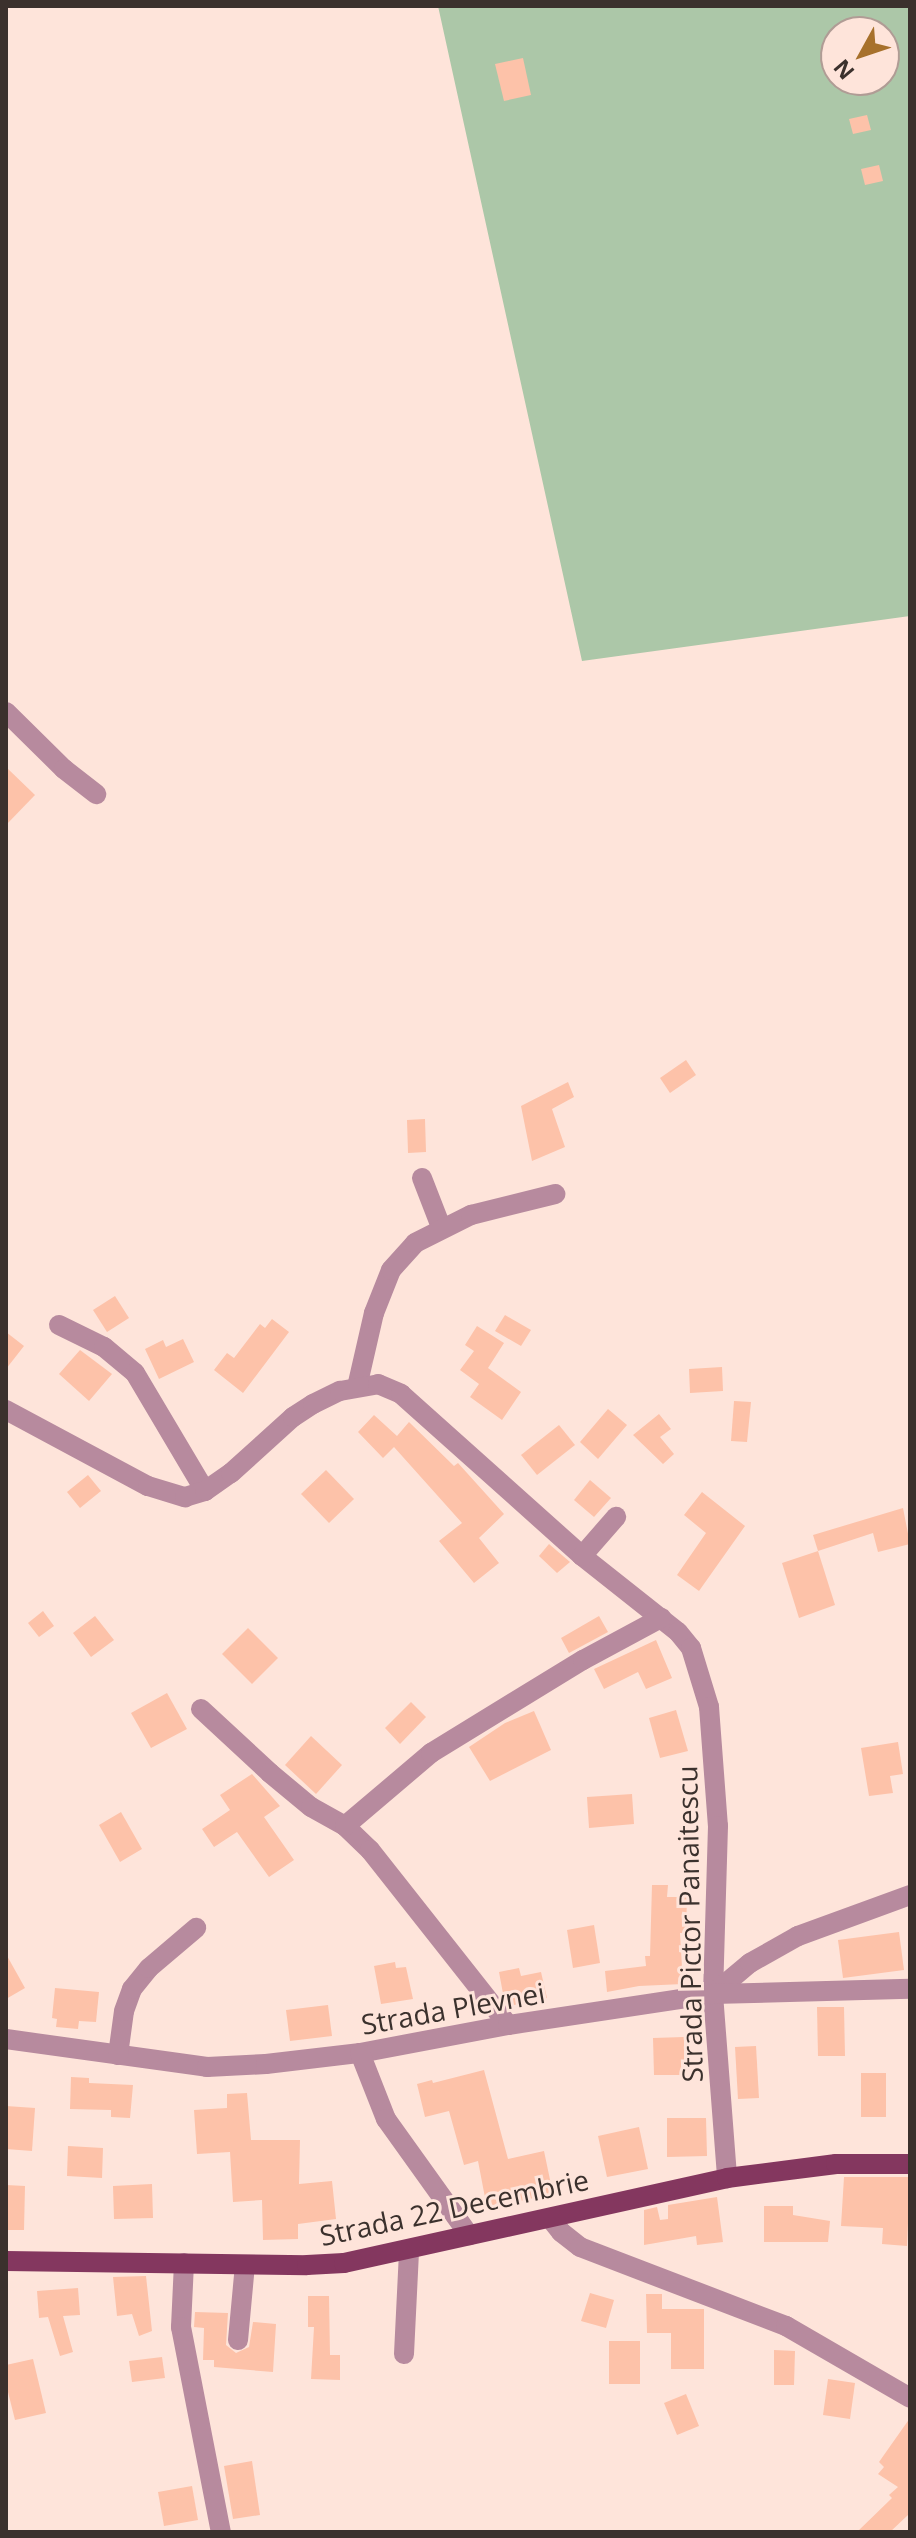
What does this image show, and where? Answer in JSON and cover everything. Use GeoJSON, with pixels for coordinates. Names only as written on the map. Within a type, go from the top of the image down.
{"type":"FeatureCollection","features":[{"type":"Feature","properties":{"kind":"main road","name":"Strada 22 Decembrie"},"geometry":{"type":"LineString","coordinates":[[6,2261],[245,2265],[344,2263],[727,2178],[817,2165],[910,2164]]}},
{"type":"Feature","properties":{"kind":"street"},"geometry":{"type":"LineString","coordinates":[[6,712],[64,769],[96,794]]}},
{"type":"Feature","properties":{"kind":"street"},"geometry":{"type":"LineString","coordinates":[[422,1178],[441,1227]]}},
{"type":"Feature","properties":{"kind":"street"},"geometry":{"type":"LineString","coordinates":[[357,1387],[374,1313],[391,1270],[415,1243],[441,1227],[471,1215],[555,1194]]}},
{"type":"Feature","properties":{"kind":"street"},"geometry":{"type":"LineString","coordinates":[[59,1325],[104,1347],[135,1373],[205,1491]]}},
{"type":"Feature","properties":{"kind":"street"},"geometry":{"type":"LineString","coordinates":[[6,1410],[169,1495],[185,1497],[205,1491],[231,1473],[293,1417],[326,1398],[357,1387],[378,1384],[401,1394],[582,1556],[616,1517]]}},
{"type":"Feature","properties":{"kind":"street","name":"Strada Pictor Panaitescu"},"geometry":{"type":"LineString","coordinates":[[582,1556],[661,1618],[691,1648],[709,1707],[718,1826],[713,1994],[727,2178]]}},
{"type":"Feature","properties":{"kind":"street"},"geometry":{"type":"LineString","coordinates":[[345,1826],[431,1753],[583,1660],[661,1618]]}},
{"type":"Feature","properties":{"kind":"street"},"geometry":{"type":"LineString","coordinates":[[201,1709],[234,1743],[290,1790],[345,1826],[370,1850],[508,2025]]}},
{"type":"Feature","properties":{"kind":"street"},"geometry":{"type":"LineString","coordinates":[[713,1994],[750,1963],[798,1936],[910,1895]]}},
{"type":"Feature","properties":{"kind":"street"},"geometry":{"type":"LineString","coordinates":[[118,2055],[124,2011],[132,1989],[149,1968],[196,1928]]}},
{"type":"Feature","properties":{"kind":"street","name":"Strada Plevnei"},"geometry":{"type":"LineString","coordinates":[[7,2043],[207,2067],[360,2053],[508,2025],[713,1994],[910,1989]]}},
{"type":"Feature","properties":{"kind":"street"},"geometry":{"type":"LineString","coordinates":[[360,2053],[386,2119],[469,2235]]}},
{"type":"Feature","properties":{"kind":"street"},"geometry":{"type":"LineString","coordinates":[[550,2218],[561,2232],[580,2247],[786,2326],[910,2398]]}},
{"type":"Feature","properties":{"kind":"street"},"geometry":{"type":"LineString","coordinates":[[404,2354],[409,2250]]}},
{"type":"Feature","properties":{"kind":"street"},"geometry":{"type":"LineString","coordinates":[[184,2263],[181,2327],[221,2532]]}},
{"type":"Feature","properties":{"kind":"street"},"geometry":{"type":"LineString","coordinates":[[238,2340],[245,2265]]}},
{"type":"Feature","properties":{"kind":"green space"},"geometry":{"type":"Polygon","coordinates":[[[438,6],[910,6],[910,616],[582,661],[438,6]]]}},
{"type":"Feature","properties":{"kind":"building"},"geometry":{"type":"Polygon","coordinates":[[[523,58],[531,95],[504,101],[495,64],[523,58]]]}},
{"type":"Feature","properties":{"kind":"building"},"geometry":{"type":"Polygon","coordinates":[[[867,115],[871,130],[853,134],[849,119],[867,115]]]}},
{"type":"Feature","properties":{"kind":"building"},"geometry":{"type":"Polygon","coordinates":[[[879,165],[883,181],[865,185],[861,169],[879,165]]]}},
{"type":"Feature","properties":{"kind":"building"},"geometry":{"type":"Polygon","coordinates":[[[6,767],[35,795],[6,825],[6,767]]]}},
{"type":"Feature","properties":{"kind":"building"},"geometry":{"type":"Polygon","coordinates":[[[686,1060],[696,1075],[670,1093],[660,1078],[686,1060]]]}},
{"type":"Feature","properties":{"kind":"building"},"geometry":{"type":"Polygon","coordinates":[[[568,1082],[574,1097],[552,1109],[565,1147],[532,1161],[521,1106],[568,1082]]]}},
{"type":"Feature","properties":{"kind":"building"},"geometry":{"type":"Polygon","coordinates":[[[425,1119],[426,1152],[408,1153],[407,1120],[425,1119]]]}},
{"type":"Feature","properties":{"kind":"building"},"geometry":{"type":"Polygon","coordinates":[[[115,1296],[129,1318],[107,1332],[93,1310],[115,1296]]]}},
{"type":"Feature","properties":{"kind":"building"},"geometry":{"type":"Polygon","coordinates":[[[505,1315],[531,1330],[521,1346],[495,1331],[505,1315]]]}},
{"type":"Feature","properties":{"kind":"building"},"geometry":{"type":"Polygon","coordinates":[[[272,1319],[289,1332],[243,1393],[214,1370],[227,1353],[234,1358],[260,1324],[265,1328],[272,1319]]]}},
{"type":"Feature","properties":{"kind":"building"},"geometry":{"type":"Polygon","coordinates":[[[477,1326],[504,1343],[488,1368],[521,1392],[502,1420],[470,1397],[479,1384],[460,1370],[474,1351],[465,1345],[477,1326]]]}},
{"type":"Feature","properties":{"kind":"building"},"geometry":{"type":"Polygon","coordinates":[[[6,1332],[24,1346],[6,1369],[6,1332]]]}},
{"type":"Feature","properties":{"kind":"building"},"geometry":{"type":"Polygon","coordinates":[[[183,1339],[194,1362],[159,1379],[145,1349],[163,1340],[166,1347],[183,1339]]]}},
{"type":"Feature","properties":{"kind":"building"},"geometry":{"type":"Polygon","coordinates":[[[80,1350],[112,1374],[89,1401],[59,1374],[80,1350]]]}},
{"type":"Feature","properties":{"kind":"building"},"geometry":{"type":"Polygon","coordinates":[[[722,1367],[723,1391],[690,1393],[689,1369],[722,1367]]]}},
{"type":"Feature","properties":{"kind":"building"},"geometry":{"type":"Polygon","coordinates":[[[734,1401],[751,1402],[747,1442],[731,1441],[734,1401]]]}},
{"type":"Feature","properties":{"kind":"building"},"geometry":{"type":"Polygon","coordinates":[[[608,1409],[627,1425],[598,1459],[580,1442],[608,1409]]]}},
{"type":"Feature","properties":{"kind":"building"},"geometry":{"type":"Polygon","coordinates":[[[659,1414],[671,1429],[660,1437],[674,1454],[663,1464],[633,1435],[659,1414]]]}},
{"type":"Feature","properties":{"kind":"building"},"geometry":{"type":"Polygon","coordinates":[[[374,1415],[397,1436],[409,1422],[454,1466],[458,1463],[504,1514],[479,1538],[499,1563],[474,1583],[439,1541],[462,1523],[394,1447],[383,1458],[358,1432],[374,1415]]]}},
{"type":"Feature","properties":{"kind":"building"},"geometry":{"type":"Polygon","coordinates":[[[559,1425],[575,1445],[537,1475],[521,1455],[559,1425]]]}},
{"type":"Feature","properties":{"kind":"building"},"geometry":{"type":"Polygon","coordinates":[[[326,1470],[354,1499],[329,1523],[301,1494],[326,1470]]]}},
{"type":"Feature","properties":{"kind":"building"},"geometry":{"type":"Polygon","coordinates":[[[88,1475],[101,1491],[80,1508],[67,1492],[88,1475]]]}},
{"type":"Feature","properties":{"kind":"building"},"geometry":{"type":"Polygon","coordinates":[[[590,1480],[611,1498],[594,1517],[574,1500],[590,1480]]]}},
{"type":"Feature","properties":{"kind":"building"},"geometry":{"type":"Polygon","coordinates":[[[702,1492],[745,1526],[699,1591],[677,1575],[706,1533],[684,1515],[702,1492]]]}},
{"type":"Feature","properties":{"kind":"building"},"geometry":{"type":"Polygon","coordinates":[[[903,1508],[910,1544],[878,1552],[873,1533],[818,1551],[813,1535],[903,1508]]]}},
{"type":"Feature","properties":{"kind":"building"},"geometry":{"type":"Polygon","coordinates":[[[549,1544],[570,1562],[557,1573],[539,1556],[549,1544]]]}},
{"type":"Feature","properties":{"kind":"building"},"geometry":{"type":"Polygon","coordinates":[[[818,1551],[835,1605],[799,1618],[782,1563],[818,1551]]]}},
{"type":"Feature","properties":{"kind":"building"},"geometry":{"type":"Polygon","coordinates":[[[43,1611],[54,1626],[39,1637],[28,1623],[43,1611]]]}},
{"type":"Feature","properties":{"kind":"building"},"geometry":{"type":"Polygon","coordinates":[[[95,1616],[114,1640],[91,1657],[73,1633],[95,1616]]]}},
{"type":"Feature","properties":{"kind":"building"},"geometry":{"type":"Polygon","coordinates":[[[599,1616],[608,1632],[569,1653],[561,1638],[599,1616]]]}},
{"type":"Feature","properties":{"kind":"building"},"geometry":{"type":"Polygon","coordinates":[[[248,1628],[278,1658],[252,1684],[222,1654],[248,1628]]]}},
{"type":"Feature","properties":{"kind":"building"},"geometry":{"type":"Polygon","coordinates":[[[656,1640],[672,1678],[646,1689],[638,1672],[604,1689],[594,1669],[656,1640]]]}},
{"type":"Feature","properties":{"kind":"building"},"geometry":{"type":"Polygon","coordinates":[[[167,1693],[187,1729],[151,1748],[131,1713],[167,1693]]]}},
{"type":"Feature","properties":{"kind":"building"},"geometry":{"type":"Polygon","coordinates":[[[411,1702],[426,1717],[400,1744],[385,1728],[411,1702]]]}},
{"type":"Feature","properties":{"kind":"building"},"geometry":{"type":"Polygon","coordinates":[[[676,1710],[688,1751],[660,1758],[649,1718],[676,1710]]]}},
{"type":"Feature","properties":{"kind":"building"},"geometry":{"type":"Polygon","coordinates":[[[534,1711],[551,1750],[490,1781],[469,1747],[505,1723],[534,1711]]]}},
{"type":"Feature","properties":{"kind":"building"},"geometry":{"type":"Polygon","coordinates":[[[311,1736],[342,1765],[316,1794],[285,1765],[311,1736]]]}},
{"type":"Feature","properties":{"kind":"building"},"geometry":{"type":"Polygon","coordinates":[[[898,1742],[903,1774],[890,1776],[893,1793],[869,1796],[861,1748],[898,1742]]]}},
{"type":"Feature","properties":{"kind":"building"},"geometry":{"type":"Polygon","coordinates":[[[252,1774],[280,1806],[264,1817],[294,1860],[269,1877],[237,1832],[214,1847],[202,1829],[230,1810],[220,1795],[252,1774]]]}},
{"type":"Feature","properties":{"kind":"building"},"geometry":{"type":"Polygon","coordinates":[[[632,1794],[634,1824],[589,1828],[587,1797],[632,1794]]]}},
{"type":"Feature","properties":{"kind":"building"},"geometry":{"type":"Polygon","coordinates":[[[121,1812],[142,1849],[120,1862],[99,1825],[121,1812]]]}},
{"type":"Feature","properties":{"kind":"building"},"geometry":{"type":"Polygon","coordinates":[[[652,1885],[668,1885],[667,1897],[687,1897],[686,1933],[680,1933],[683,1984],[639,1986],[607,1992],[605,1971],[646,1966],[645,1956],[650,1956],[652,1885]]]}},
{"type":"Feature","properties":{"kind":"building"},"geometry":{"type":"Polygon","coordinates":[[[594,1925],[600,1963],[573,1968],[567,1930],[594,1925]]]}},
{"type":"Feature","properties":{"kind":"building"},"geometry":{"type":"Polygon","coordinates":[[[899,1932],[904,1970],[843,1978],[838,1940],[899,1932]]]}},
{"type":"Feature","properties":{"kind":"building"},"geometry":{"type":"Polygon","coordinates":[[[6,1954],[25,1988],[6,1999],[6,1954]]]}},
{"type":"Feature","properties":{"kind":"building"},"geometry":{"type":"Polygon","coordinates":[[[395,1962],[396,1968],[406,1967],[413,1999],[381,2004],[374,1966],[395,1962]]]}},
{"type":"Feature","properties":{"kind":"building"},"geometry":{"type":"Polygon","coordinates":[[[519,1968],[521,1976],[541,1972],[547,1998],[509,2006],[504,1999],[499,1972],[519,1968]]]}},
{"type":"Feature","properties":{"kind":"building"},"geometry":{"type":"Polygon","coordinates":[[[55,1988],[99,1992],[96,2022],[79,2021],[78,2029],[56,2027],[57,2019],[52,2018],[55,1988]]]}},
{"type":"Feature","properties":{"kind":"building"},"geometry":{"type":"Polygon","coordinates":[[[328,2005],[332,2036],[290,2041],[286,2010],[328,2005]]]}},
{"type":"Feature","properties":{"kind":"building"},"geometry":{"type":"Polygon","coordinates":[[[817,2007],[844,2007],[845,2056],[818,2056],[817,2007]]]}},
{"type":"Feature","properties":{"kind":"building"},"geometry":{"type":"Polygon","coordinates":[[[684,2037],[684,2075],[654,2075],[653,2038],[684,2037]]]}},
{"type":"Feature","properties":{"kind":"building"},"geometry":{"type":"Polygon","coordinates":[[[756,2046],[759,2098],[738,2099],[735,2047],[756,2046]]]}},
{"type":"Feature","properties":{"kind":"building"},"geometry":{"type":"Polygon","coordinates":[[[484,2070],[508,2159],[544,2151],[553,2194],[487,2208],[478,2161],[464,2165],[449,2111],[425,2117],[417,2084],[484,2070]]]}},
{"type":"Feature","properties":{"kind":"building"},"geometry":{"type":"Polygon","coordinates":[[[861,2073],[886,2073],[886,2117],[861,2117],[861,2073]]]}},
{"type":"Feature","properties":{"kind":"building"},"geometry":{"type":"Polygon","coordinates":[[[71,2077],[89,2078],[89,2083],[133,2085],[130,2118],[111,2117],[111,2110],[70,2109],[71,2077]]]}},
{"type":"Feature","properties":{"kind":"building"},"geometry":{"type":"Polygon","coordinates":[[[247,2093],[251,2140],[300,2140],[299,2184],[332,2181],[336,2219],[298,2224],[298,2239],[263,2240],[262,2200],[233,2202],[230,2152],[197,2154],[194,2110],[227,2108],[227,2094],[247,2093]]]}},
{"type":"Feature","properties":{"kind":"building"},"geometry":{"type":"Polygon","coordinates":[[[6,2106],[35,2108],[32,2151],[6,2149],[6,2106]]]}},
{"type":"Feature","properties":{"kind":"building"},"geometry":{"type":"Polygon","coordinates":[[[667,2118],[706,2118],[707,2156],[667,2157],[667,2118]]]}},
{"type":"Feature","properties":{"kind":"building"},"geometry":{"type":"Polygon","coordinates":[[[639,2127],[648,2169],[607,2177],[598,2136],[639,2127]]]}},
{"type":"Feature","properties":{"kind":"building"},"geometry":{"type":"Polygon","coordinates":[[[68,2146],[103,2148],[102,2178],[67,2176],[68,2146]]]}},
{"type":"Feature","properties":{"kind":"building"},"geometry":{"type":"Polygon","coordinates":[[[844,2177],[910,2177],[907,2246],[882,2244],[883,2228],[841,2226],[844,2177]]]}},
{"type":"Feature","properties":{"kind":"building"},"geometry":{"type":"Polygon","coordinates":[[[152,2184],[153,2218],[114,2219],[113,2186],[152,2184]]]}},
{"type":"Feature","properties":{"kind":"building"},"geometry":{"type":"Polygon","coordinates":[[[6,2185],[25,2186],[24,2230],[6,2230],[6,2185]]]}},
{"type":"Feature","properties":{"kind":"building"},"geometry":{"type":"Polygon","coordinates":[[[717,2197],[723,2242],[697,2245],[696,2236],[644,2245],[644,2210],[657,2207],[660,2220],[668,2219],[668,2205],[717,2197]]]}},
{"type":"Feature","properties":{"kind":"building"},"geometry":{"type":"Polygon","coordinates":[[[764,2206],[793,2206],[793,2215],[830,2221],[828,2242],[764,2242],[764,2206]]]}},
{"type":"Feature","properties":{"kind":"building"},"geometry":{"type":"Polygon","coordinates":[[[146,2276],[152,2331],[139,2336],[132,2314],[117,2316],[113,2277],[146,2276]]]}},
{"type":"Feature","properties":{"kind":"building"},"geometry":{"type":"Polygon","coordinates":[[[78,2288],[80,2315],[63,2316],[73,2352],[60,2356],[48,2317],[39,2318],[37,2291],[78,2288]]]}},
{"type":"Feature","properties":{"kind":"building"},"geometry":{"type":"Polygon","coordinates":[[[590,2293],[614,2300],[606,2328],[581,2321],[590,2293]]]}},
{"type":"Feature","properties":{"kind":"building"},"geometry":{"type":"Polygon","coordinates":[[[646,2294],[662,2294],[662,2309],[704,2309],[704,2369],[671,2369],[671,2333],[647,2333],[646,2294]]]}},
{"type":"Feature","properties":{"kind":"building"},"geometry":{"type":"Polygon","coordinates":[[[308,2296],[329,2296],[330,2355],[340,2355],[340,2380],[311,2379],[314,2327],[308,2327],[308,2296]]]}},
{"type":"Feature","properties":{"kind":"building"},"geometry":{"type":"Polygon","coordinates":[[[195,2312],[228,2313],[226,2345],[236,2353],[249,2347],[253,2322],[276,2324],[273,2372],[214,2367],[214,2360],[203,2360],[204,2328],[194,2327],[195,2312]]]}},
{"type":"Feature","properties":{"kind":"building"},"geometry":{"type":"Polygon","coordinates":[[[609,2341],[640,2341],[640,2384],[609,2384],[609,2341]]]}},
{"type":"Feature","properties":{"kind":"building"},"geometry":{"type":"Polygon","coordinates":[[[774,2350],[795,2351],[794,2385],[774,2385],[774,2350]]]}},
{"type":"Feature","properties":{"kind":"building"},"geometry":{"type":"Polygon","coordinates":[[[162,2357],[165,2378],[132,2382],[129,2361],[162,2357]]]}},
{"type":"Feature","properties":{"kind":"building"},"geometry":{"type":"Polygon","coordinates":[[[33,2359],[46,2413],[15,2420],[6,2384],[6,2365],[33,2359]]]}},
{"type":"Feature","properties":{"kind":"building"},"geometry":{"type":"Polygon","coordinates":[[[828,2379],[855,2383],[850,2419],[823,2415],[828,2379]]]}},
{"type":"Feature","properties":{"kind":"building"},"geometry":{"type":"Polygon","coordinates":[[[686,2394],[699,2426],[677,2435],[664,2403],[686,2394]]]}},
{"type":"Feature","properties":{"kind":"building"},"geometry":{"type":"Polygon","coordinates":[[[910,2418],[910,2517],[908,2515],[890,2532],[857,2532],[892,2498],[889,2495],[898,2487],[878,2474],[884,2467],[879,2462],[910,2418]]]}},
{"type":"Feature","properties":{"kind":"building"},"geometry":{"type":"Polygon","coordinates":[[[252,2461],[260,2515],[233,2519],[224,2466],[252,2461]]]}},
{"type":"Feature","properties":{"kind":"building"},"geometry":{"type":"Polygon","coordinates":[[[192,2486],[198,2520],[164,2526],[158,2492],[192,2486]]]}}]}
